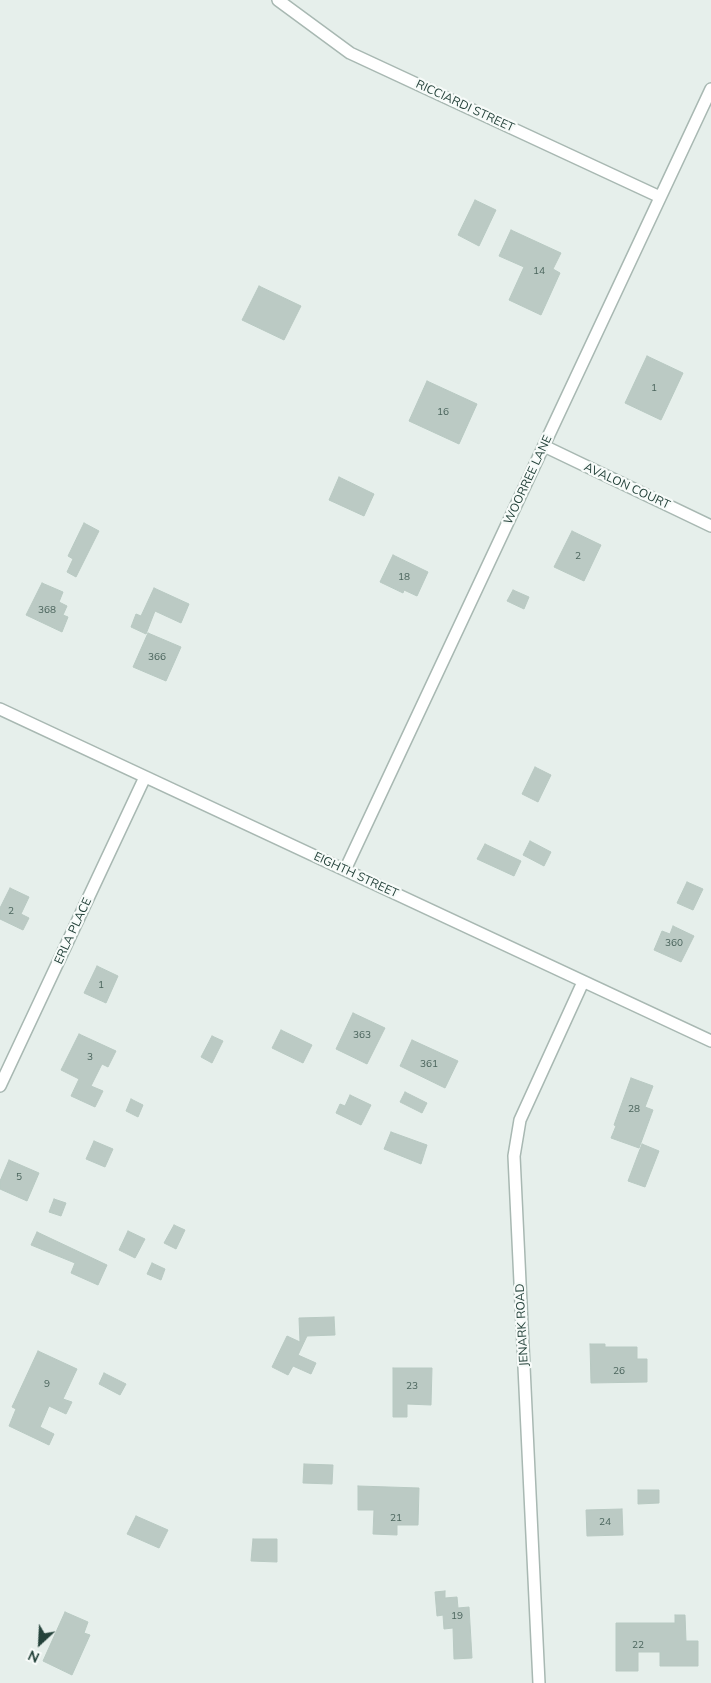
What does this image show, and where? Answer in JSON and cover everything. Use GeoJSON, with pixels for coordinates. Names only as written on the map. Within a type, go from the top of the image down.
{"type":"FeatureCollection","features":[{"type":"Feature","properties":{"kind":"street","name":"RICCIARDI STREET"},"geometry":{"type":"LineString","coordinates":[[278,0],[350,53],[660,197]]}},
{"type":"Feature","properties":{"kind":"street","name":"WOORREE LANE"},"geometry":{"type":"LineString","coordinates":[[345,870],[711,90]]}},
{"type":"Feature","properties":{"kind":"street","name":"AVALON COURT"},"geometry":{"type":"LineString","coordinates":[[544,446],[711,526]]}},
{"type":"Feature","properties":{"kind":"street","name":"EIGHTH STREET"},"geometry":{"type":"LineString","coordinates":[[0,709],[711,1041]]}},
{"type":"Feature","properties":{"kind":"street","name":"ERLA PLACE"},"geometry":{"type":"LineString","coordinates":[[0,1086],[146,777]]}},
{"type":"Feature","properties":{"kind":"street","name":"JENARK ROAD"},"geometry":{"type":"LineString","coordinates":[[538,1683],[514,1156],[520,1120],[583,982]]}},
{"type":"Feature","properties":{"kind":"building"},"geometry":{"type":"Polygon","coordinates":[[[475,200],[496,210],[479,246],[458,235],[475,200]]]}},
{"type":"Feature","properties":{"kind":"building"},"geometry":{"type":"Polygon","coordinates":[[[511,230],[561,253],[553,269],[560,273],[541,315],[509,300],[524,267],[499,256],[511,230]]]}},
{"type":"Feature","properties":{"kind":"building"},"geometry":{"type":"Polygon","coordinates":[[[259,286],[301,306],[284,340],[242,320],[259,286]]]}},
{"type":"Feature","properties":{"kind":"building"},"geometry":{"type":"Polygon","coordinates":[[[647,356],[683,373],[661,420],[625,403],[647,356]]]}},
{"type":"Feature","properties":{"kind":"building"},"geometry":{"type":"Polygon","coordinates":[[[427,381],[477,404],[459,444],[409,421],[427,381]]]}},
{"type":"Feature","properties":{"kind":"building"},"geometry":{"type":"Polygon","coordinates":[[[339,477],[374,494],[364,516],[329,500],[339,477]]]}},
{"type":"Feature","properties":{"kind":"building"},"geometry":{"type":"Polygon","coordinates":[[[84,523],[99,531],[76,577],[67,572],[73,559],[68,556],[84,523]]]}},
{"type":"Feature","properties":{"kind":"building"},"geometry":{"type":"Polygon","coordinates":[[[572,531],[601,545],[584,581],[554,567],[572,531]]]}},
{"type":"Feature","properties":{"kind":"building"},"geometry":{"type":"Polygon","coordinates":[[[393,555],[428,572],[417,596],[404,590],[403,593],[380,582],[393,555]]]}},
{"type":"Feature","properties":{"kind":"building"},"geometry":{"type":"Polygon","coordinates":[[[42,583],[63,592],[59,602],[67,606],[63,615],[68,617],[62,632],[26,615],[42,583]]]}},
{"type":"Feature","properties":{"kind":"building"},"geometry":{"type":"Polygon","coordinates":[[[154,588],[189,604],[181,623],[155,611],[146,634],[131,627],[136,614],[141,616],[154,588]]]}},
{"type":"Feature","properties":{"kind":"building"},"geometry":{"type":"Polygon","coordinates":[[[513,590],[529,597],[524,609],[507,601],[513,590]]]}},
{"type":"Feature","properties":{"kind":"building"},"geometry":{"type":"Polygon","coordinates":[[[148,633],[181,647],[166,681],[133,667],[148,633]]]}},
{"type":"Feature","properties":{"kind":"building"},"geometry":{"type":"Polygon","coordinates":[[[535,767],[551,775],[538,802],[522,794],[535,767]]]}},
{"type":"Feature","properties":{"kind":"building"},"geometry":{"type":"Polygon","coordinates":[[[530,841],[551,852],[544,866],[523,855],[530,841]]]}},
{"type":"Feature","properties":{"kind":"building"},"geometry":{"type":"Polygon","coordinates":[[[485,844],[521,861],[514,876],[477,859],[485,844]]]}},
{"type":"Feature","properties":{"kind":"building"},"geometry":{"type":"Polygon","coordinates":[[[687,882],[703,889],[693,910],[677,903],[687,882]]]}},
{"type":"Feature","properties":{"kind":"building"},"geometry":{"type":"Polygon","coordinates":[[[10,888],[29,897],[21,914],[29,918],[23,930],[0,919],[0,908],[10,888]]]}},
{"type":"Feature","properties":{"kind":"building"},"geometry":{"type":"Polygon","coordinates":[[[673,926],[694,936],[681,962],[654,950],[662,931],[670,934],[673,926]]]}},
{"type":"Feature","properties":{"kind":"building"},"geometry":{"type":"Polygon","coordinates":[[[97,966],[118,976],[106,1003],[84,993],[97,966]]]}},
{"type":"Feature","properties":{"kind":"building"},"geometry":{"type":"Polygon","coordinates":[[[353,1013],[385,1028],[367,1064],[336,1049],[353,1013]]]}},
{"type":"Feature","properties":{"kind":"building"},"geometry":{"type":"Polygon","coordinates":[[[281,1030],[312,1045],[303,1063],[272,1048],[281,1030]]]}},
{"type":"Feature","properties":{"kind":"building"},"geometry":{"type":"Polygon","coordinates":[[[79,1034],[116,1051],[108,1067],[102,1064],[91,1086],[103,1091],[95,1107],[71,1096],[79,1079],[61,1070],[79,1034]]]}},
{"type":"Feature","properties":{"kind":"building"},"geometry":{"type":"Polygon","coordinates":[[[212,1036],[223,1041],[212,1063],[201,1057],[212,1036]]]}},
{"type":"Feature","properties":{"kind":"building"},"geometry":{"type":"Polygon","coordinates":[[[412,1040],[458,1061],[445,1088],[400,1066],[412,1040]]]}},
{"type":"Feature","properties":{"kind":"building"},"geometry":{"type":"Polygon","coordinates":[[[631,1078],[653,1086],[645,1107],[653,1110],[639,1148],[611,1138],[631,1078]]]}},
{"type":"Feature","properties":{"kind":"building"},"geometry":{"type":"Polygon","coordinates":[[[405,1092],[427,1103],[422,1113],[400,1102],[405,1092]]]}},
{"type":"Feature","properties":{"kind":"building"},"geometry":{"type":"Polygon","coordinates":[[[350,1095],[371,1105],[361,1125],[336,1113],[340,1104],[345,1106],[350,1095]]]}},
{"type":"Feature","properties":{"kind":"building"},"geometry":{"type":"Polygon","coordinates":[[[131,1099],[143,1105],[138,1117],[126,1111],[131,1099]]]}},
{"type":"Feature","properties":{"kind":"building"},"geometry":{"type":"Polygon","coordinates":[[[391,1132],[427,1145],[421,1164],[384,1149],[391,1132]]]}},
{"type":"Feature","properties":{"kind":"building"},"geometry":{"type":"Polygon","coordinates":[[[94,1141],[113,1149],[105,1167],[86,1159],[94,1141]]]}},
{"type":"Feature","properties":{"kind":"building"},"geometry":{"type":"Polygon","coordinates":[[[642,1144],[659,1151],[645,1187],[628,1181],[642,1144]]]}},
{"type":"Feature","properties":{"kind":"building"},"geometry":{"type":"Polygon","coordinates":[[[9,1160],[39,1173],[27,1201],[0,1189],[0,1181],[9,1160]]]}},
{"type":"Feature","properties":{"kind":"building"},"geometry":{"type":"Polygon","coordinates":[[[54,1199],[66,1203],[61,1216],[49,1212],[54,1199]]]}},
{"type":"Feature","properties":{"kind":"building"},"geometry":{"type":"Polygon","coordinates":[[[174,1225],[185,1230],[176,1249],[164,1243],[174,1225]]]}},
{"type":"Feature","properties":{"kind":"building"},"geometry":{"type":"Polygon","coordinates":[[[128,1231],[145,1239],[135,1258],[119,1250],[128,1231]]]}},
{"type":"Feature","properties":{"kind":"building"},"geometry":{"type":"Polygon","coordinates":[[[37,1232],[107,1265],[98,1285],[71,1273],[75,1263],[31,1245],[37,1232]]]}},
{"type":"Feature","properties":{"kind":"building"},"geometry":{"type":"Polygon","coordinates":[[[152,1263],[165,1269],[161,1280],[147,1274],[152,1263]]]}},
{"type":"Feature","properties":{"kind":"building"},"geometry":{"type":"Polygon","coordinates":[[[334,1317],[335,1335],[307,1336],[298,1355],[316,1363],[311,1374],[293,1366],[288,1375],[272,1367],[287,1336],[300,1342],[299,1318],[334,1317]]]}},
{"type":"Feature","properties":{"kind":"building"},"geometry":{"type":"Polygon","coordinates":[[[590,1344],[605,1344],[605,1347],[637,1347],[637,1359],[647,1359],[647,1382],[591,1383],[590,1344]]]}},
{"type":"Feature","properties":{"kind":"building"},"geometry":{"type":"Polygon","coordinates":[[[38,1351],[77,1369],[63,1399],[72,1402],[66,1414],[49,1406],[40,1427],[54,1434],[49,1445],[9,1426],[16,1409],[12,1407],[38,1351]]]}},
{"type":"Feature","properties":{"kind":"building"},"geometry":{"type":"Polygon","coordinates":[[[393,1368],[432,1368],[431,1405],[407,1404],[407,1417],[393,1417],[393,1368]]]}},
{"type":"Feature","properties":{"kind":"building"},"geometry":{"type":"Polygon","coordinates":[[[104,1373],[126,1384],[120,1395],[99,1384],[104,1373]]]}},
{"type":"Feature","properties":{"kind":"building"},"geometry":{"type":"Polygon","coordinates":[[[304,1464],[333,1465],[332,1484],[303,1483],[304,1464]]]}},
{"type":"Feature","properties":{"kind":"building"},"geometry":{"type":"Polygon","coordinates":[[[358,1486],[419,1488],[418,1525],[397,1525],[397,1535],[373,1534],[374,1510],[358,1510],[358,1486]]]}},
{"type":"Feature","properties":{"kind":"building"},"geometry":{"type":"Polygon","coordinates":[[[638,1490],[659,1490],[659,1503],[638,1504],[638,1490]]]}},
{"type":"Feature","properties":{"kind":"building"},"geometry":{"type":"Polygon","coordinates":[[[622,1509],[623,1535],[587,1536],[586,1510],[622,1509]]]}},
{"type":"Feature","properties":{"kind":"building"},"geometry":{"type":"Polygon","coordinates":[[[136,1516],[168,1530],[159,1548],[127,1534],[136,1516]]]}},
{"type":"Feature","properties":{"kind":"building"},"geometry":{"type":"Polygon","coordinates":[[[253,1539],[277,1539],[277,1562],[251,1561],[253,1539]]]}},
{"type":"Feature","properties":{"kind":"building"},"geometry":{"type":"Polygon","coordinates":[[[445,1591],[445,1598],[457,1597],[458,1608],[469,1607],[472,1658],[454,1659],[453,1628],[444,1629],[443,1615],[437,1616],[435,1592],[445,1591]]]}},
{"type":"Feature","properties":{"kind":"building"},"geometry":{"type":"Polygon","coordinates":[[[65,1612],[88,1622],[84,1633],[90,1635],[72,1675],[43,1661],[65,1612]]]}},
{"type":"Feature","properties":{"kind":"building"},"geometry":{"type":"Polygon","coordinates":[[[675,1615],[685,1615],[686,1641],[698,1641],[698,1666],[660,1666],[660,1652],[638,1652],[638,1671],[616,1671],[616,1623],[675,1623],[675,1615]]]}}]}
